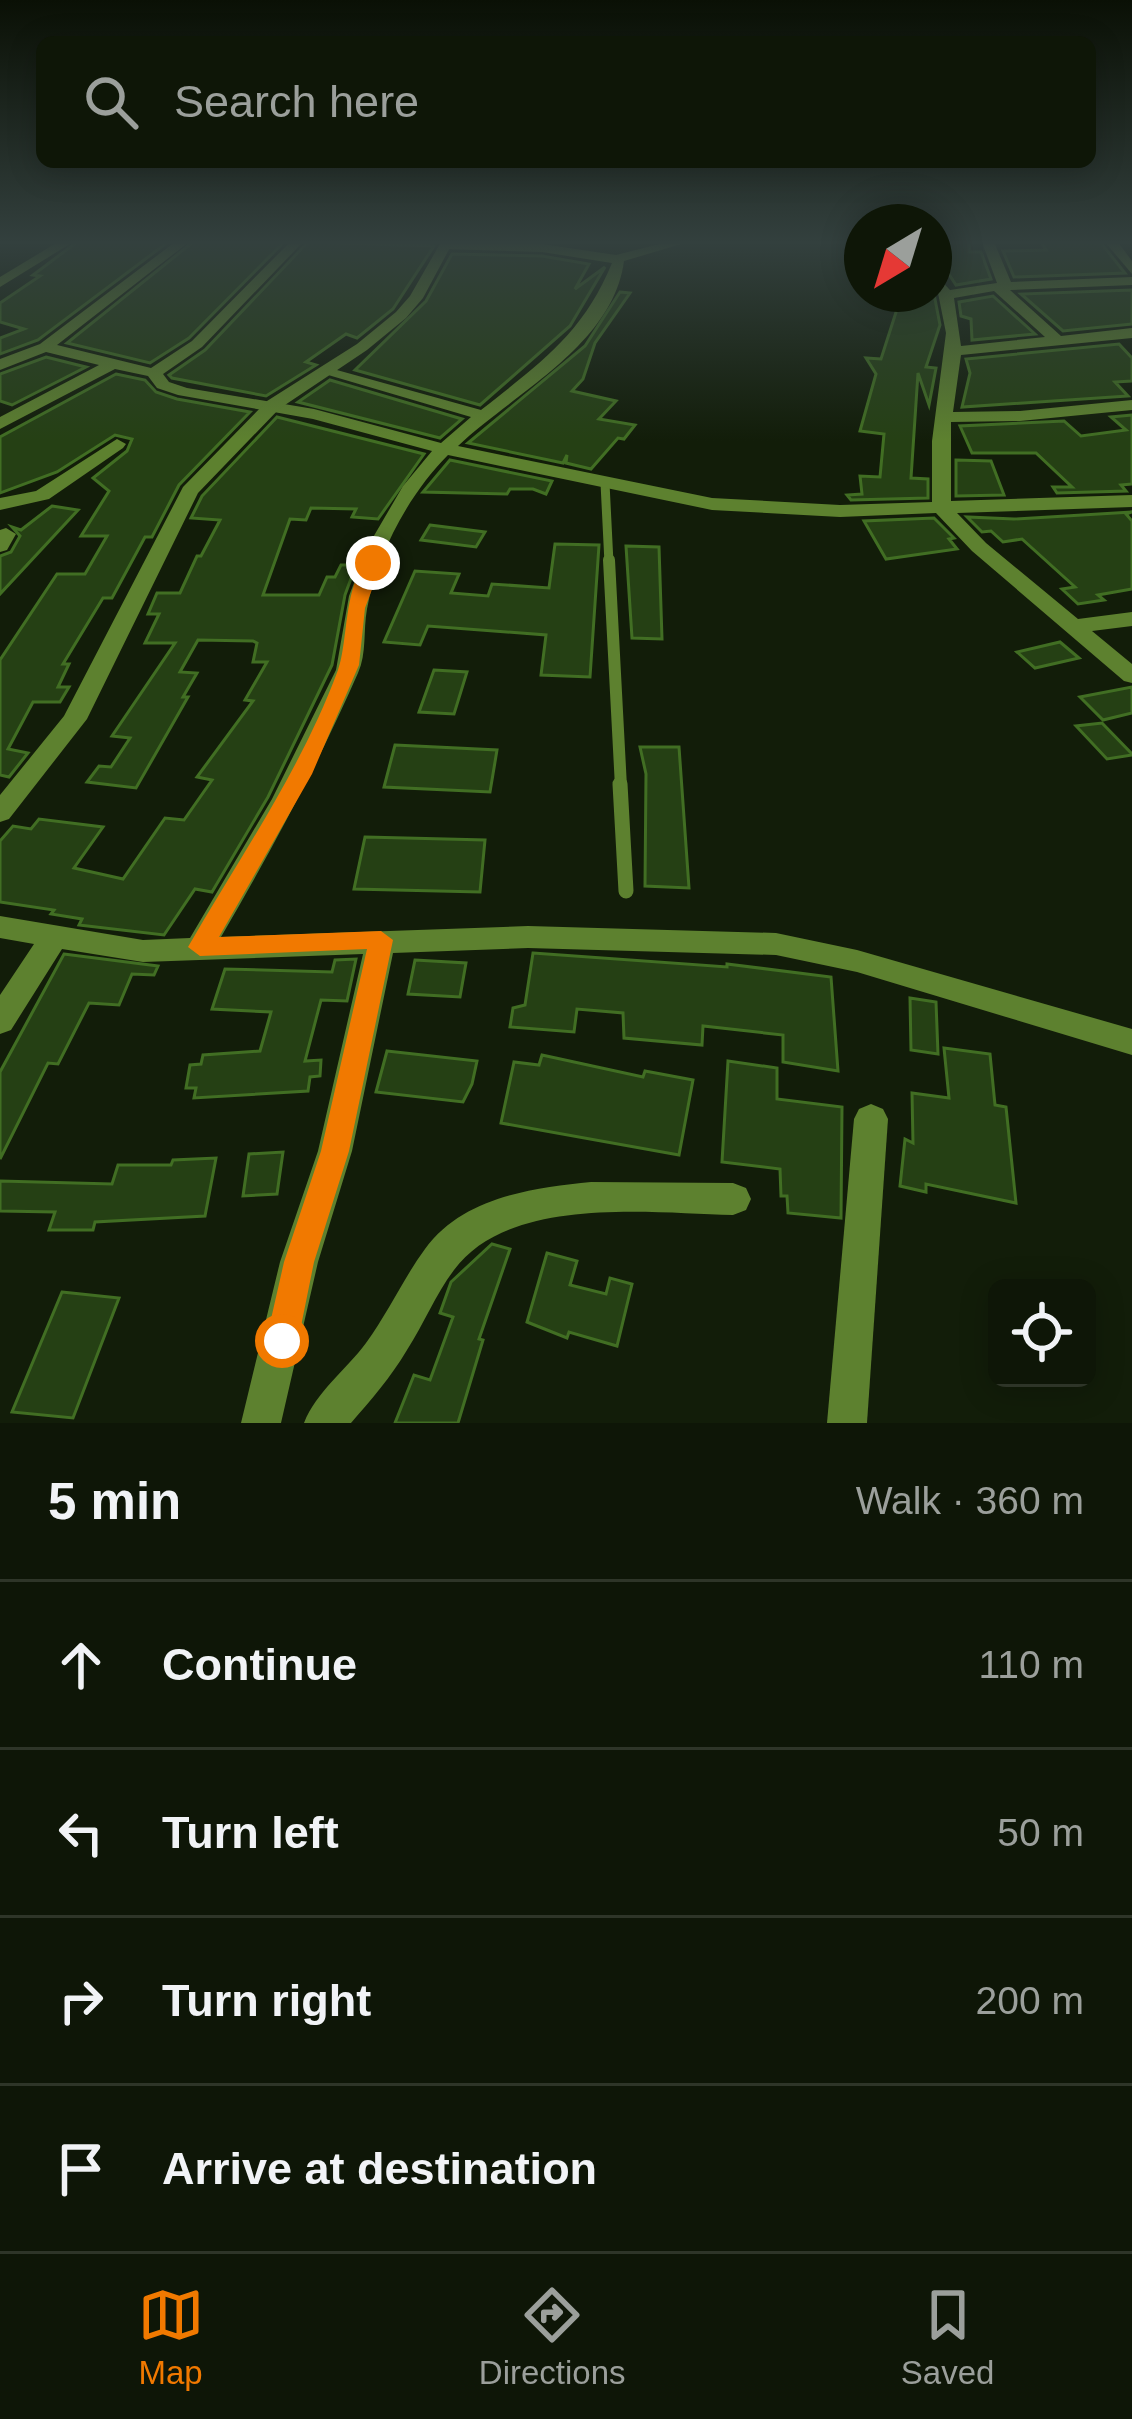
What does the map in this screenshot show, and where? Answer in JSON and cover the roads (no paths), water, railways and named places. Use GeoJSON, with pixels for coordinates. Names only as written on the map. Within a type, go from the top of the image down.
{"type":"FeatureCollection","features":[{"type":"Feature","properties":{"kind":"street"},"geometry":{"type":"LineString","coordinates":[[0,365],[45,346],[95,308]]}},
{"type":"Feature","properties":{"kind":"street"},"geometry":{"type":"LineString","coordinates":[[154,373],[197,344],[235,308]]}},
{"type":"Feature","properties":{"kind":"street"},"geometry":{"type":"LineString","coordinates":[[0,813],[74,718],[190,491],[273,405],[326,372],[407,308]]}},
{"type":"Feature","properties":{"kind":"street"},"geometry":{"type":"LineString","coordinates":[[200,947],[247,875],[302,774],[350,665],[356,608],[373,563],[409,492],[440,448],[539,375],[581,335],[598,308]]}},
{"type":"Feature","properties":{"kind":"street"},"geometry":{"type":"LineString","coordinates":[[1024,308],[1054,338]]}},
{"type":"Feature","properties":{"kind":"street"},"geometry":{"type":"LineString","coordinates":[[952,312],[955,351],[944,416],[941,508],[1132,676]]}},
{"type":"Feature","properties":{"kind":"street"},"geometry":{"type":"LineString","coordinates":[[955,351],[1132,333]]}},
{"type":"Feature","properties":{"kind":"street"},"geometry":{"type":"LineString","coordinates":[[45,346],[154,373],[173,389],[273,405],[440,448],[605,483],[759,509],[1132,500]]}},
{"type":"Feature","properties":{"kind":"street"},"geometry":{"type":"LineString","coordinates":[[0,424],[112,364]]}},
{"type":"Feature","properties":{"kind":"street"},"geometry":{"type":"LineString","coordinates":[[326,372],[481,415]]}},
{"type":"Feature","properties":{"kind":"street"},"geometry":{"type":"LineString","coordinates":[[944,416],[1020,416],[1132,405]]}},
{"type":"Feature","properties":{"kind":"street"},"geometry":{"type":"LineString","coordinates":[[0,504],[42,495],[117,444]]}},
{"type":"Feature","properties":{"kind":"street"},"geometry":{"type":"LineString","coordinates":[[1015,577],[1053,586],[1063,583]]}},
{"type":"Feature","properties":{"kind":"street"},"geometry":{"type":"LineString","coordinates":[[1076,626],[1132,620]]}},
{"type":"Feature","properties":{"kind":"street"},"geometry":{"type":"LineString","coordinates":[[0,927],[143,951],[381,940],[637,937],[776,944],[857,961],[1132,1042]]}},
{"type":"Feature","properties":{"kind":"street"},"geometry":{"type":"LineString","coordinates":[[0,1021],[53,939]]}},
{"type":"Feature","properties":{"kind":"street"},"geometry":{"type":"LineString","coordinates":[[261,1423],[299,1262],[335,1151],[381,940]]}},
{"type":"Feature","properties":{"kind":"street"},"geometry":{"type":"LineString","coordinates":[[847,1423],[872,1119]]}},
{"type":"Feature","properties":{"kind":"street"},"geometry":{"type":"LineString","coordinates":[[324,1423],[387,1348],[458,1238],[484,1221],[529,1206],[639,1197],[733,1199]]}},
{"type":"Feature","properties":{"kind":"lane"},"geometry":{"type":"LineString","coordinates":[[605,483],[626,891]]}}]}
